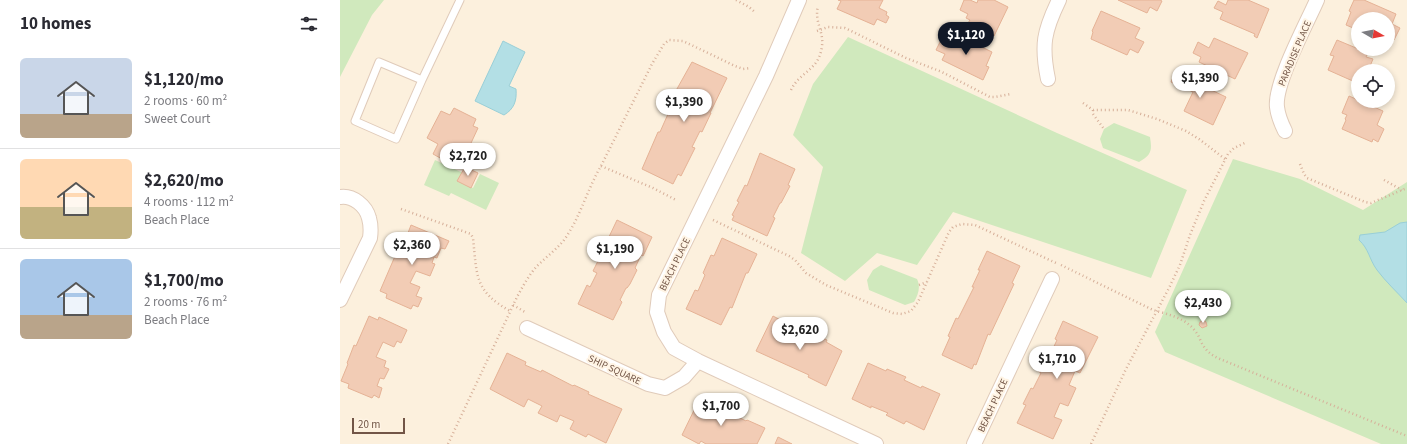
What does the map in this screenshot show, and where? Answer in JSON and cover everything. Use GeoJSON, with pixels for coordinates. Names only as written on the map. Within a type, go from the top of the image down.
{"type":"FeatureCollection","features":[{"type":"Feature","properties":{"kind":"street","name":"BEACH PLACE"},"geometry":{"type":"LineString","coordinates":[[799,0],[766,76],[659,295],[657,312],[664,332],[674,348],[698,361],[876,444]]}},
{"type":"Feature","properties":{"kind":"street"},"geometry":{"type":"LineString","coordinates":[[1048,79],[1044,60],[1044,41],[1047,28],[1059,0]]}},
{"type":"Feature","properties":{"kind":"street","name":"PARADISE PLACE"},"geometry":{"type":"LineString","coordinates":[[1285,131],[1279,118],[1276,106],[1279,88],[1317,0]]}},
{"type":"Feature","properties":{"kind":"street"},"geometry":{"type":"LineString","coordinates":[[340,197],[344,196],[358,202],[365,209],[370,218],[371,228],[370,238],[340,300]]}},
{"type":"Feature","properties":{"kind":"street","name":"BEACH PLACE"},"geometry":{"type":"LineString","coordinates":[[974,444],[1052,279]]}},
{"type":"Feature","properties":{"kind":"street","name":"SHIP SQUARE"},"geometry":{"type":"LineString","coordinates":[[527,328],[648,384],[665,388],[684,377],[698,361]]}},
{"type":"Feature","properties":{"kind":"lane"},"geometry":{"type":"LineString","coordinates":[[422,80],[379,62],[355,121],[396,139],[460,0]]}},
{"type":"Feature","properties":{"kind":"path"},"geometry":{"type":"LineString","coordinates":[[736,0],[750,7],[756,14]]}},
{"type":"Feature","properties":{"kind":"path"},"geometry":{"type":"LineString","coordinates":[[791,90],[795,82],[818,61],[823,45],[818,30],[816,14],[818,6]]}},
{"type":"Feature","properties":{"kind":"path"},"geometry":{"type":"LineString","coordinates":[[818,30],[836,27],[845,28],[942,72],[990,97],[995,98],[1011,94]]}},
{"type":"Feature","properties":{"kind":"path"},"geometry":{"type":"LineString","coordinates":[[448,444],[513,305],[531,274],[564,240],[578,215],[593,180],[652,64],[664,44],[669,40],[683,41],[734,66],[743,69],[750,68]]}},
{"type":"Feature","properties":{"kind":"path"},"geometry":{"type":"LineString","coordinates":[[1083,103],[1093,110],[1128,110],[1158,119],[1186,131],[1225,159]]}},
{"type":"Feature","properties":{"kind":"path"},"geometry":{"type":"LineString","coordinates":[[1093,110],[1093,114],[1104,129]]}},
{"type":"Feature","properties":{"kind":"path"},"geometry":{"type":"LineString","coordinates":[[1091,444],[1126,368],[1180,265],[1198,214],[1225,159],[1234,148],[1247,142]]}},
{"type":"Feature","properties":{"kind":"path"},"geometry":{"type":"LineString","coordinates":[[1300,164],[1307,178],[1364,202],[1371,203],[1407,188]]}},
{"type":"Feature","properties":{"kind":"path"},"geometry":{"type":"LineString","coordinates":[[601,166],[653,188],[676,200]]}},
{"type":"Feature","properties":{"kind":"path"},"geometry":{"type":"LineString","coordinates":[[1384,180],[1402,190]]}},
{"type":"Feature","properties":{"kind":"path"},"geometry":{"type":"LineString","coordinates":[[401,209],[471,234],[473,238],[479,282],[483,289],[495,301],[510,311]]}},
{"type":"Feature","properties":{"kind":"path"},"geometry":{"type":"LineString","coordinates":[[919,285],[927,282]]}},
{"type":"Feature","properties":{"kind":"path"},"geometry":{"type":"LineString","coordinates":[[513,305],[525,312]]}},
{"type":"Feature","properties":{"kind":"green space"},"geometry":{"type":"Polygon","coordinates":[[[340,0],[384,0],[372,15],[340,77],[340,0]]]}},
{"type":"Feature","properties":{"kind":"green space"},"geometry":{"type":"Polygon","coordinates":[[[848,37],[1057,133],[1187,190],[1151,278],[953,212],[917,265],[877,253],[845,281],[801,253],[823,167],[793,135],[813,84],[848,37]]]}},
{"type":"Feature","properties":{"kind":"green space"},"geometry":{"type":"Polygon","coordinates":[[[1114,123],[1150,137],[1151,149],[1149,154],[1139,162],[1103,148],[1100,139],[1104,129],[1114,123]]]}},
{"type":"Feature","properties":{"kind":"green space"},"geometry":{"type":"Polygon","coordinates":[[[1233,159],[1300,179],[1363,210],[1407,182],[1407,444],[1381,444],[1165,352],[1155,332],[1233,159]]]}},
{"type":"Feature","properties":{"kind":"green space"},"geometry":{"type":"Polygon","coordinates":[[[435,160],[463,173],[459,181],[473,188],[480,174],[499,183],[486,210],[451,193],[449,196],[424,185],[435,160]]]}},
{"type":"Feature","properties":{"kind":"green space"},"geometry":{"type":"Polygon","coordinates":[[[881,265],[917,279],[919,285],[917,297],[914,302],[905,305],[869,290],[867,280],[873,270],[881,265]]]}},
{"type":"Feature","properties":{"kind":"water"},"geometry":{"type":"Polygon","coordinates":[[[503,41],[525,52],[509,86],[516,89],[515,101],[510,110],[504,115],[475,101],[503,41]]]}},
{"type":"Feature","properties":{"kind":"water"},"geometry":{"type":"Polygon","coordinates":[[[1407,222],[1407,303],[1377,270],[1365,247],[1359,240],[1360,235],[1385,232],[1400,223],[1407,222]]]}},
{"type":"Feature","properties":{"kind":"building"},"geometry":{"type":"Polygon","coordinates":[[[838,0],[883,0],[879,8],[887,12],[886,15],[889,17],[886,23],[877,19],[874,25],[837,9],[841,1],[838,0]]]}},
{"type":"Feature","properties":{"kind":"building"},"geometry":{"type":"Polygon","coordinates":[[[964,0],[970,0],[977,3],[978,0],[994,0],[1008,7],[994,36],[968,23],[970,20],[966,18],[968,14],[960,10],[964,0]]]}},
{"type":"Feature","properties":{"kind":"building"},"geometry":{"type":"Polygon","coordinates":[[[1118,0],[1162,1],[1157,11],[1150,7],[1147,13],[1118,0]]]}},
{"type":"Feature","properties":{"kind":"building"},"geometry":{"type":"Polygon","coordinates":[[[1228,0],[1248,0],[1269,9],[1257,38],[1254,36],[1255,34],[1220,19],[1223,12],[1214,8],[1218,1],[1226,5],[1228,0]]]}},
{"type":"Feature","properties":{"kind":"building"},"geometry":{"type":"Polygon","coordinates":[[[1354,0],[1364,0],[1391,12],[1351,12],[1349,11],[1354,0]]]}},
{"type":"Feature","properties":{"kind":"building"},"geometry":{"type":"Polygon","coordinates":[[[1101,11],[1140,28],[1135,38],[1144,42],[1138,53],[1130,49],[1127,55],[1091,39],[1092,31],[1101,11]]]}},
{"type":"Feature","properties":{"kind":"building"},"geometry":{"type":"Polygon","coordinates":[[[1351,12],[1351,27],[1346,25],[1351,12]]]}},
{"type":"Feature","properties":{"kind":"building"},"geometry":{"type":"Polygon","coordinates":[[[1395,26],[1400,28],[1395,38],[1395,26]]]}},
{"type":"Feature","properties":{"kind":"building"},"geometry":{"type":"Polygon","coordinates":[[[955,34],[992,52],[986,66],[989,67],[983,80],[942,60],[945,54],[936,50],[941,40],[950,45],[955,34]]]}},
{"type":"Feature","properties":{"kind":"building"},"geometry":{"type":"Polygon","coordinates":[[[1214,38],[1248,53],[1235,79],[1199,62],[1201,57],[1193,53],[1198,42],[1209,48],[1214,38]]]}},
{"type":"Feature","properties":{"kind":"building"},"geometry":{"type":"Polygon","coordinates":[[[1337,40],[1351,46],[1351,56],[1366,56],[1373,59],[1371,64],[1351,64],[1351,80],[1328,70],[1334,56],[1330,55],[1337,40]]]}},
{"type":"Feature","properties":{"kind":"building"},"geometry":{"type":"Polygon","coordinates":[[[692,62],[727,78],[702,132],[700,131],[692,147],[695,148],[681,176],[678,174],[673,184],[642,169],[658,132],[660,132],[668,114],[670,115],[677,99],[673,96],[692,62]]]}},
{"type":"Feature","properties":{"kind":"building"},"geometry":{"type":"Polygon","coordinates":[[[1176,71],[1193,79],[1192,81],[1226,97],[1213,125],[1184,111],[1193,92],[1171,82],[1176,71]]]}},
{"type":"Feature","properties":{"kind":"building"},"geometry":{"type":"Polygon","coordinates":[[[1349,96],[1351,97],[1351,108],[1376,108],[1383,111],[1377,125],[1384,129],[1378,142],[1373,139],[1372,142],[1342,129],[1347,115],[1342,113],[1349,96]]]}},
{"type":"Feature","properties":{"kind":"building"},"geometry":{"type":"Polygon","coordinates":[[[454,108],[476,119],[473,126],[478,128],[465,156],[460,153],[455,163],[452,162],[451,164],[433,154],[438,144],[427,138],[441,111],[450,115],[454,108]]]}},
{"type":"Feature","properties":{"kind":"building"},"geometry":{"type":"Polygon","coordinates":[[[760,153],[795,169],[788,185],[790,186],[773,217],[775,218],[767,236],[732,220],[734,216],[732,215],[739,202],[737,201],[745,185],[747,186],[760,153]]]}},
{"type":"Feature","properties":{"kind":"building"},"geometry":{"type":"Polygon","coordinates":[[[465,167],[478,173],[471,188],[457,181],[465,167]]]}},
{"type":"Feature","properties":{"kind":"building"},"geometry":{"type":"Polygon","coordinates":[[[617,220],[652,237],[643,256],[641,255],[635,268],[637,270],[620,300],[622,302],[613,320],[578,304],[587,285],[590,287],[597,273],[593,271],[602,253],[605,255],[612,240],[608,239],[617,220]]]}},
{"type":"Feature","properties":{"kind":"building"},"geometry":{"type":"Polygon","coordinates":[[[411,225],[449,241],[445,249],[441,248],[437,258],[434,257],[432,263],[435,264],[430,276],[416,271],[410,283],[420,287],[416,296],[422,298],[418,307],[413,305],[411,309],[386,298],[387,294],[380,291],[402,240],[405,241],[411,225]]]}},
{"type":"Feature","properties":{"kind":"building"},"geometry":{"type":"Polygon","coordinates":[[[722,238],[757,254],[748,273],[746,273],[732,308],[730,307],[721,325],[686,309],[695,290],[698,291],[705,275],[703,273],[711,255],[714,256],[722,238]]]}},
{"type":"Feature","properties":{"kind":"building"},"geometry":{"type":"Polygon","coordinates":[[[987,251],[1020,266],[1012,283],[1014,284],[990,335],[988,334],[976,365],[974,364],[972,369],[942,355],[956,318],[958,319],[974,287],[972,287],[980,270],[978,270],[987,251]]]}},
{"type":"Feature","properties":{"kind":"building"},"geometry":{"type":"Polygon","coordinates":[[[369,316],[378,320],[379,317],[407,330],[401,343],[397,341],[394,347],[383,342],[376,357],[386,361],[384,367],[389,369],[384,379],[380,378],[377,386],[382,388],[379,398],[374,395],[372,398],[348,388],[349,384],[341,381],[354,345],[356,346],[369,316]]]}},
{"type":"Feature","properties":{"kind":"building"},"geometry":{"type":"Polygon","coordinates":[[[773,316],[807,334],[808,332],[827,340],[826,342],[842,351],[826,386],[808,377],[809,375],[756,351],[773,316]]]}},
{"type":"Feature","properties":{"kind":"building"},"geometry":{"type":"Polygon","coordinates":[[[1204,320],[1207,326],[1202,328],[1199,325],[1200,322],[1204,320]]]}},
{"type":"Feature","properties":{"kind":"building"},"geometry":{"type":"Polygon","coordinates":[[[1063,321],[1098,337],[1080,373],[1075,371],[1069,385],[1076,388],[1068,406],[1060,403],[1054,417],[1062,420],[1053,439],[1017,423],[1026,405],[1023,404],[1041,373],[1038,371],[1045,356],[1049,357],[1057,340],[1055,339],[1063,321]]]}},
{"type":"Feature","properties":{"kind":"building"},"geometry":{"type":"Polygon","coordinates":[[[507,353],[526,362],[525,365],[541,372],[542,370],[573,386],[574,385],[589,392],[588,394],[622,409],[606,443],[588,434],[586,437],[570,429],[574,421],[560,415],[557,422],[538,413],[542,406],[528,399],[524,407],[490,389],[507,353]]]}},
{"type":"Feature","properties":{"kind":"building"},"geometry":{"type":"Polygon","coordinates":[[[868,363],[886,371],[887,369],[906,377],[904,380],[921,388],[922,386],[940,394],[924,430],[906,421],[904,424],[886,415],[888,413],[871,406],[871,408],[852,399],[868,363]]]}},
{"type":"Feature","properties":{"kind":"building"},"geometry":{"type":"Polygon","coordinates":[[[699,400],[765,428],[757,444],[706,444],[701,441],[699,444],[682,435],[699,400]]]}},
{"type":"Feature","properties":{"kind":"building"},"geometry":{"type":"Polygon","coordinates":[[[778,437],[792,444],[775,444],[778,437]]]}}]}
